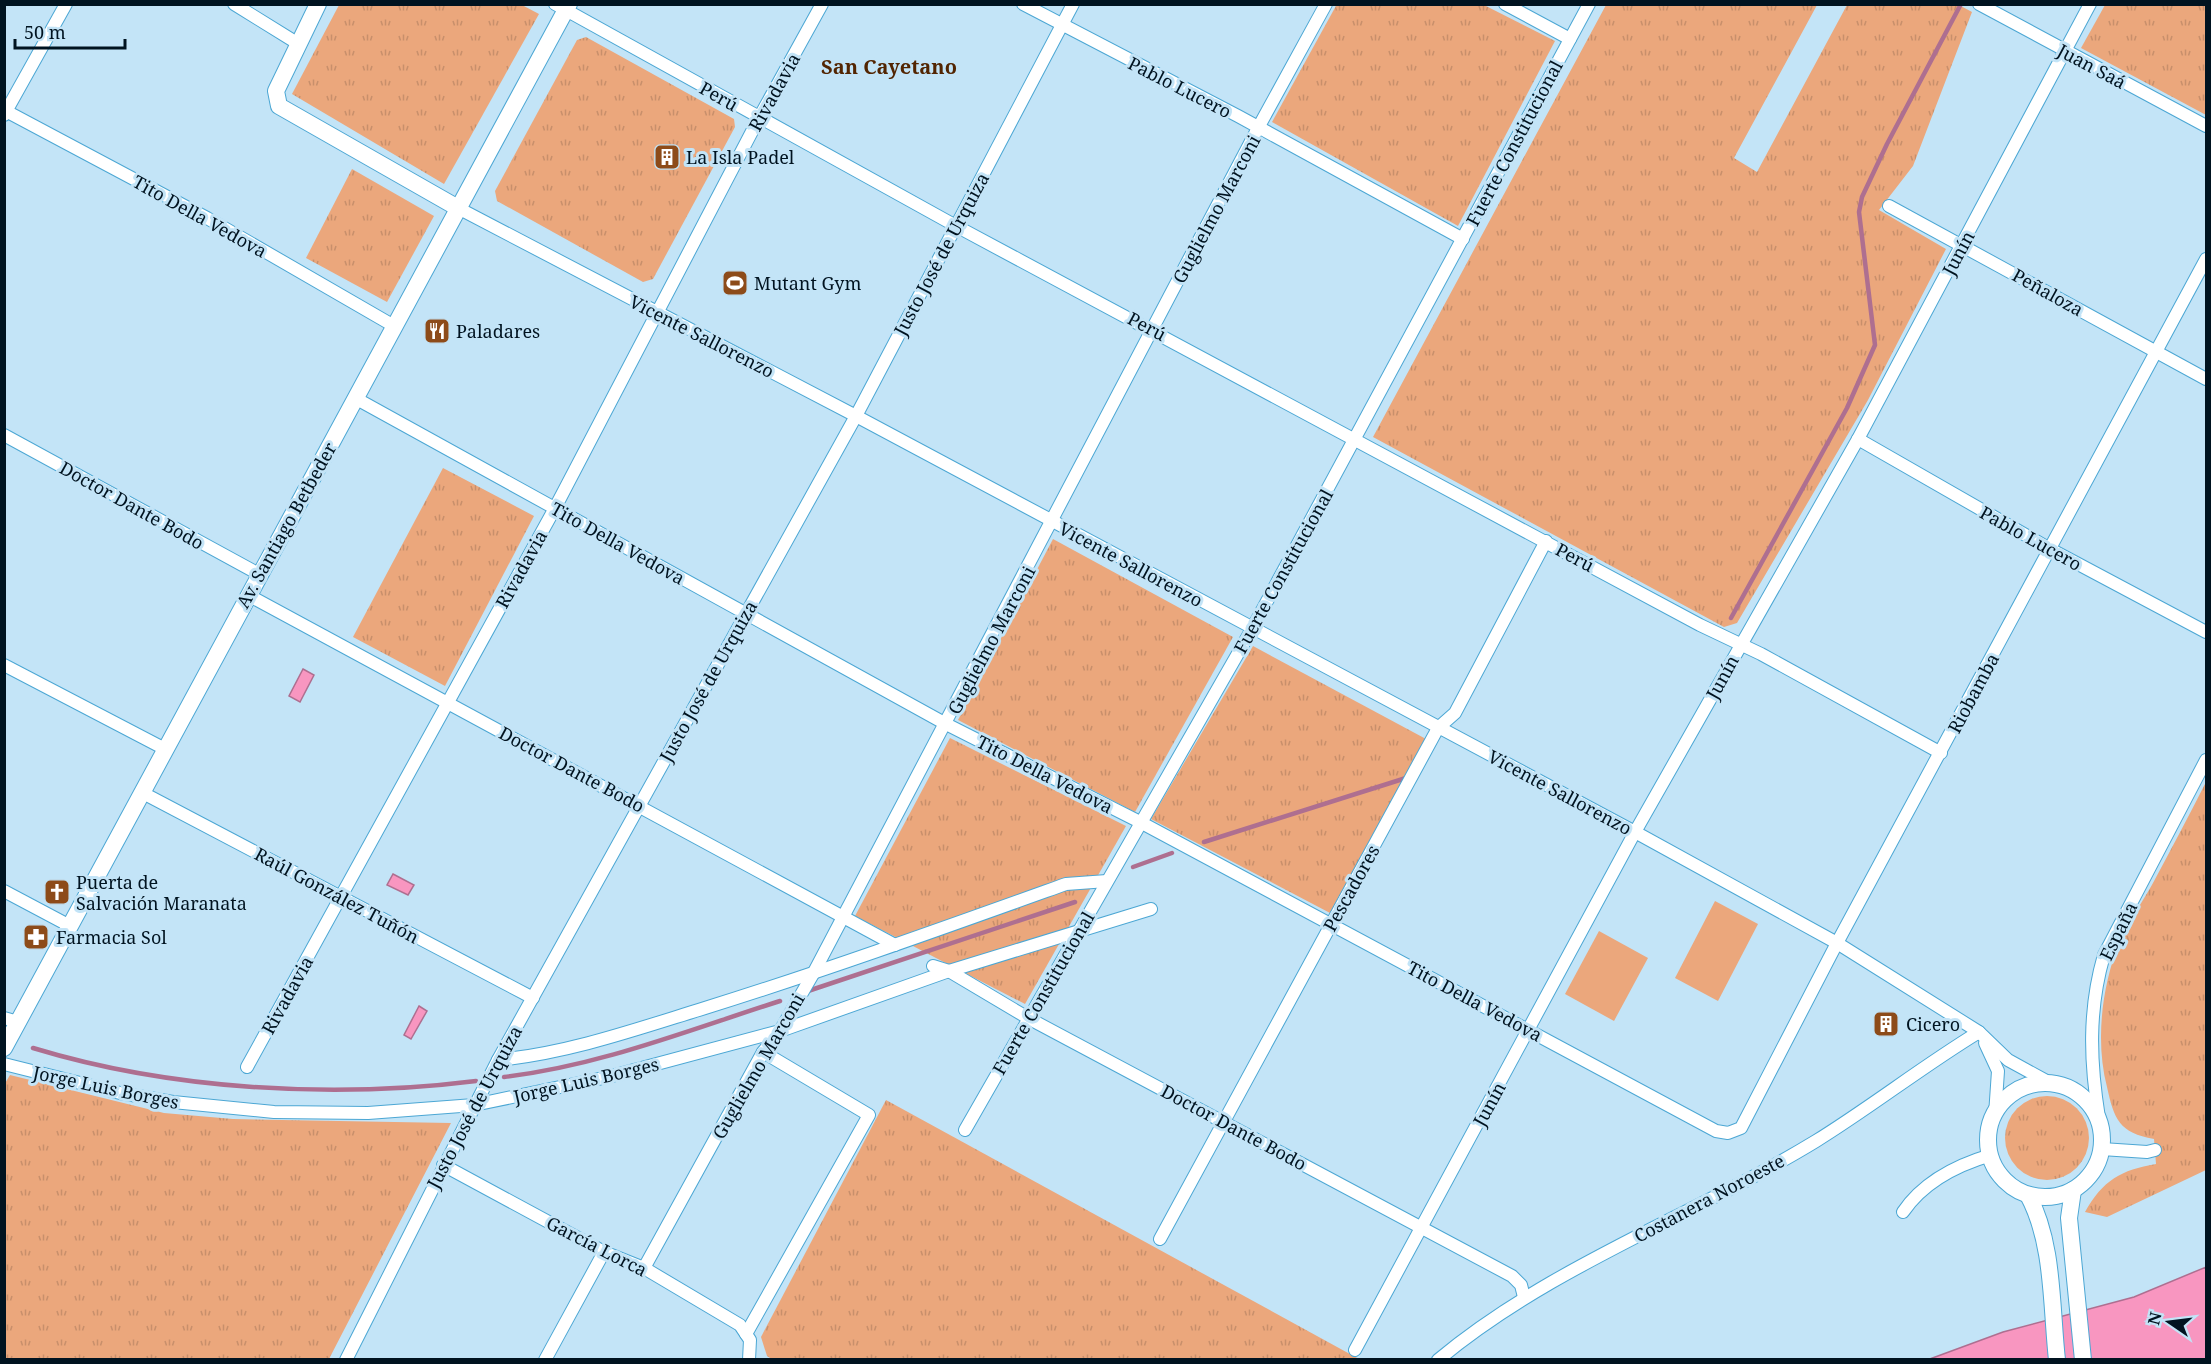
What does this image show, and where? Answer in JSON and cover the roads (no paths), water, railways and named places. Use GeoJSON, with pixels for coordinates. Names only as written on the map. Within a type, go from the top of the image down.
{"type":"FeatureCollection","features":[{"type":"Feature","properties":{"kind":"main road"},"geometry":{"type":"LineString","coordinates":[[297,43],[318,4]]}},
{"type":"Feature","properties":{"kind":"main road","name":"Av. Santiago Betbeder"},"geometry":{"type":"LineString","coordinates":[[4,1048],[11,1020],[70,926],[458,208],[563,6]]}},
{"type":"Feature","properties":{"kind":"main road","name":"Vicente Sallorenzo"},"geometry":{"type":"LineString","coordinates":[[297,43],[276,91],[279,106],[458,208]]}},
{"type":"Feature","properties":{"kind":"main road"},"geometry":{"type":"LineString","coordinates":[[2028,1195],[2056,1196],[2073,1191],[2091,1173],[2102,1149],[2103,1135],[2098,1118],[2076,1092],[2064,1086],[2034,1083],[2011,1094],[1990,1125],[1989,1148],[1995,1168],[2006,1181],[2028,1195],[2038,1214],[2044,1237],[2057,1359]]}},
{"type":"Feature","properties":{"kind":"main road"},"geometry":{"type":"LineString","coordinates":[[2073,1191],[2069,1207],[2070,1235],[2083,1359]]}},
{"type":"Feature","properties":{"kind":"street"},"geometry":{"type":"LineString","coordinates":[[5,112],[66,4]]}},
{"type":"Feature","properties":{"kind":"street"},"geometry":{"type":"LineString","coordinates":[[234,4],[297,43]]}},
{"type":"Feature","properties":{"kind":"street","name":"Rivadavia"},"geometry":{"type":"LineString","coordinates":[[247,1067],[555,508],[759,118],[822,4]]}},
{"type":"Feature","properties":{"kind":"street","name":"Pablo Lucero"},"geometry":{"type":"LineString","coordinates":[[1023,4],[1463,239]]}},
{"type":"Feature","properties":{"kind":"street","name":"Justo José de Urquiza"},"geometry":{"type":"LineString","coordinates":[[346,1359],[498,1060],[856,416],[1073,4]]}},
{"type":"Feature","properties":{"kind":"street","name":"Guglielmo Marconi"},"geometry":{"type":"LineString","coordinates":[[644,1268],[763,1052],[780,1031],[813,974],[1258,128],[1326,4]]}},
{"type":"Feature","properties":{"kind":"street"},"geometry":{"type":"LineString","coordinates":[[1505,4],[1570,39]]}},
{"type":"Feature","properties":{"kind":"street","name":"Fuerte Constitucional"},"geometry":{"type":"LineString","coordinates":[[965,1130],[1252,629],[1589,4]]}},
{"type":"Feature","properties":{"kind":"street","name":"Juan Saá"},"geometry":{"type":"LineString","coordinates":[[1979,4],[2066,53],[2206,126]]}},
{"type":"Feature","properties":{"kind":"street","name":"Junín"},"geometry":{"type":"LineString","coordinates":[[1355,1350],[1635,832],[1858,439],[2066,53],[2090,4]]}},
{"type":"Feature","properties":{"kind":"street","name":"Perú"},"geometry":{"type":"LineString","coordinates":[[563,6],[759,118],[956,226],[1941,753]]}},
{"type":"Feature","properties":{"kind":"street","name":"Tito Della Vedova"},"geometry":{"type":"LineString","coordinates":[[5,112],[207,218],[394,326]]}},
{"type":"Feature","properties":{"kind":"street","name":"Peñaloza"},"geometry":{"type":"LineString","coordinates":[[1889,206],[2206,379]]}},
{"type":"Feature","properties":{"kind":"street","name":"Vicente Sallorenzo"},"geometry":{"type":"LineString","coordinates":[[458,208],[856,416],[1635,832],[1837,943],[1978,1032],[2008,1060],[2050,1083]]}},
{"type":"Feature","properties":{"kind":"street","name":"Riobamba"},"geometry":{"type":"LineString","coordinates":[[1741,1128],[1837,943],[2206,259]]}},
{"type":"Feature","properties":{"kind":"street","name":"Tito Della Vedova"},"geometry":{"type":"LineString","coordinates":[[355,398],[946,724],[1140,822],[1716,1131],[1728,1133],[1741,1128]]}},
{"type":"Feature","properties":{"kind":"street","name":"Doctor Dante Bodo"},"geometry":{"type":"LineString","coordinates":[[4,435],[259,574]]}},
{"type":"Feature","properties":{"kind":"street","name":"Pablo Lucero"},"geometry":{"type":"LineString","coordinates":[[1858,439],[2050,549],[2206,632]]}},
{"type":"Feature","properties":{"kind":"street","name":"Pescadores"},"geometry":{"type":"LineString","coordinates":[[1160,1239],[1438,728],[1455,713],[1546,541]]}},
{"type":"Feature","properties":{"kind":"street","name":"Doctor Dante Bodo"},"geometry":{"type":"LineString","coordinates":[[248,596],[895,945]]}},
{"type":"Feature","properties":{"kind":"street"},"geometry":{"type":"LineString","coordinates":[[4,665],[165,748]]}},
{"type":"Feature","properties":{"kind":"street","name":"España"},"geometry":{"type":"LineString","coordinates":[[2098,1118],[2091,1057],[2091,1024],[2095,987],[2104,955],[2206,760]]}},
{"type":"Feature","properties":{"kind":"street","name":"Raúl González Tuñón"},"geometry":{"type":"LineString","coordinates":[[141,792],[532,998]]}},
{"type":"Feature","properties":{"kind":"street","name":"Jorge Luis Borges"},"geometry":{"type":"LineString","coordinates":[[498,1060],[523,1057],[608,1038],[813,974],[1066,884],[1107,881]]}},
{"type":"Feature","properties":{"kind":"street"},"geometry":{"type":"LineString","coordinates":[[4,891],[70,926]]}},
{"type":"Feature","properties":{"kind":"street","name":"Jorge Luis Borges"},"geometry":{"type":"LineString","coordinates":[[4,1064],[120,1093],[173,1102],[274,1113],[368,1113],[474,1106],[609,1077],[780,1031],[949,971],[1151,909]]}},
{"type":"Feature","properties":{"kind":"street","name":"Doctor Dante Bodo"},"geometry":{"type":"LineString","coordinates":[[933,966],[949,971],[1028,1018],[1512,1276],[1521,1285],[1524,1297]]}},
{"type":"Feature","properties":{"kind":"street"},"geometry":{"type":"LineString","coordinates":[[1978,1032],[1998,1071],[1995,1115]]}},
{"type":"Feature","properties":{"kind":"street","name":"Costanera Noroeste"},"geometry":{"type":"LineString","coordinates":[[1438,1359],[1468,1334],[1524,1297],[1815,1141],[1978,1032]]}},
{"type":"Feature","properties":{"kind":"street"},"geometry":{"type":"LineString","coordinates":[[749,1359],[750,1340],[746,1334],[869,1115],[763,1052]]}},
{"type":"Feature","properties":{"kind":"street"},"geometry":{"type":"LineString","coordinates":[[2102,1149],[2147,1152],[2155,1150]]}},
{"type":"Feature","properties":{"kind":"street"},"geometry":{"type":"LineString","coordinates":[[1903,1212],[1912,1199],[1945,1173],[1967,1162],[1991,1155]]}},
{"type":"Feature","properties":{"kind":"street","name":"García Lorca"},"geometry":{"type":"LineString","coordinates":[[443,1165],[604,1252],[644,1268],[740,1325],[746,1334]]}},
{"type":"Feature","properties":{"kind":"street"},"geometry":{"type":"LineString","coordinates":[[545,1359],[604,1252]]}},
{"type":"Feature","properties":{"kind":"waterway"},"geometry":{"type":"LineString","coordinates":[[1731,618],[1847,408],[1875,345],[1859,212],[1862,197],[1887,144],[1961,4]]}},
{"type":"Feature","properties":{"kind":"waterway"},"geometry":{"type":"LineString","coordinates":[[1204,842],[1406,778]]}},
{"type":"Feature","properties":{"kind":"waterway"},"geometry":{"type":"LineString","coordinates":[[1133,867],[1172,853]]}},
{"type":"Feature","properties":{"kind":"waterway"},"geometry":{"type":"LineString","coordinates":[[808,991],[1075,902]]}},
{"type":"Feature","properties":{"kind":"waterway"},"geometry":{"type":"LineString","coordinates":[[504,1077],[539,1072],[609,1056],[780,1001]]}},
{"type":"Feature","properties":{"kind":"waterway"},"geometry":{"type":"LineString","coordinates":[[33,1048],[140,1073],[196,1082],[253,1087],[309,1090],[366,1089],[476,1081]]}},
{"type":"Feature","properties":{"kind":"place","name":"La Isla Padel"},"geometry":{"type":"Point","coordinates":[667,157]}},
{"type":"Feature","properties":{"kind":"place","name":"Mutant Gym"},"geometry":{"type":"Point","coordinates":[735,283]}},
{"type":"Feature","properties":{"kind":"place","name":"Paladares"},"geometry":{"type":"Point","coordinates":[437,331]}},
{"type":"Feature","properties":{"kind":"place","name":"Puerta de Salvación Maranata"},"geometry":{"type":"Point","coordinates":[57,892]}},
{"type":"Feature","properties":{"kind":"place","name":"Farmacia Sol"},"geometry":{"type":"Point","coordinates":[36,937]}},
{"type":"Feature","properties":{"kind":"place","name":"Cicero"},"geometry":{"type":"Point","coordinates":[1886,1024]}},
{"type":"Feature","properties":{"kind":"district","name":"San Cayetano"},"geometry":{"type":"Point","coordinates":[889,66]}}]}
